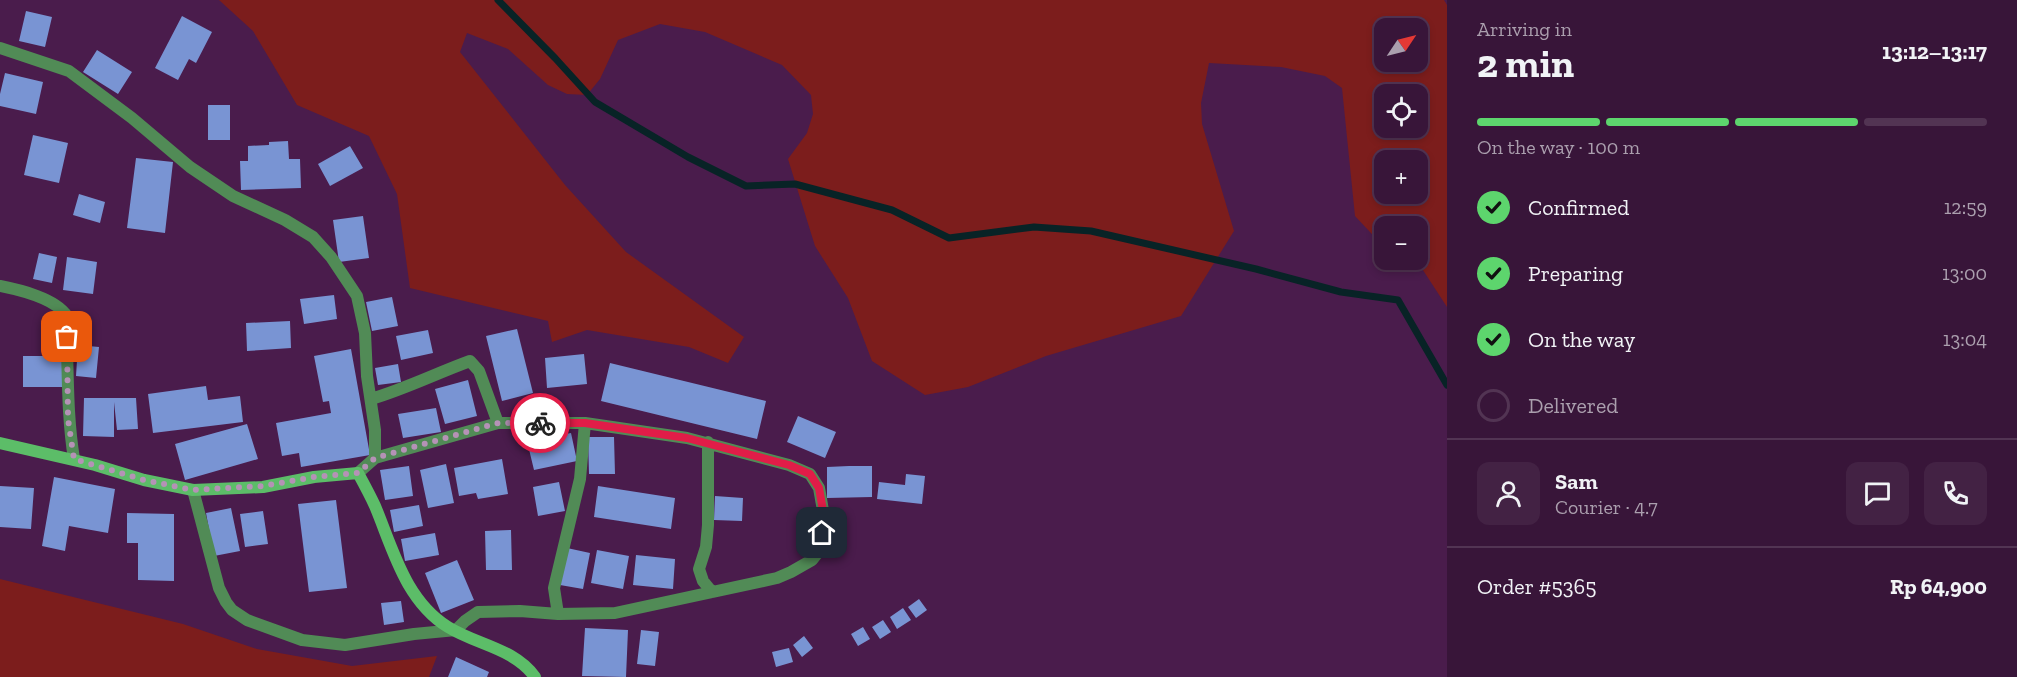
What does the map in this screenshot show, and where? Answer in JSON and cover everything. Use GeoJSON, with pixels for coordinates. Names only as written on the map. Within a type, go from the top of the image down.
{"type":"FeatureCollection","features":[{"type":"Feature","properties":{"kind":"street"},"geometry":{"type":"LineString","coordinates":[[0,48],[69,71],[132,118],[190,167],[233,196],[285,220],[313,237],[331,256],[357,296],[365,333],[367,376],[375,430],[375,458]]}},
{"type":"Feature","properties":{"kind":"street"},"geometry":{"type":"LineString","coordinates":[[0,286],[19,290],[55,304],[66,315],[70,323],[67,337],[68,419],[74,459]]}},
{"type":"Feature","properties":{"kind":"street"},"geometry":{"type":"LineString","coordinates":[[371,399],[398,391],[470,361],[479,371],[498,423]]}},
{"type":"Feature","properties":{"kind":"street"},"geometry":{"type":"LineString","coordinates":[[0,443],[74,459],[144,480],[193,490],[263,486],[314,477],[358,473],[375,458],[498,423],[585,423],[708,442],[789,465],[810,474],[819,488],[824,516],[820,550],[812,560],[777,578],[615,613],[478,612],[456,630],[345,645],[302,640],[247,620],[232,610],[219,588],[193,490]]}},
{"type":"Feature","properties":{"kind":"street"},"geometry":{"type":"LineString","coordinates":[[558,614],[554,588],[580,479],[585,423]]}},
{"type":"Feature","properties":{"kind":"street"},"geometry":{"type":"LineString","coordinates":[[708,442],[708,525],[706,547],[699,569],[703,581],[712,592]]}},
{"type":"Feature","properties":{"kind":"street"},"geometry":{"type":"LineString","coordinates":[[358,473],[374,505],[397,565],[421,604],[448,627],[512,655],[535,677]]}},
{"type":"Feature","properties":{"kind":"shaded area"},"geometry":{"type":"Polygon","coordinates":[[[219,0],[1444,0],[1447,5],[1447,307],[1423,270],[1428,270],[1428,216],[1374,216],[1374,236],[1355,216],[1342,88],[1325,76],[1281,67],[1209,63],[1201,103],[1202,124],[1234,231],[1181,316],[1046,356],[968,387],[925,395],[872,361],[848,298],[815,246],[788,159],[807,133],[813,114],[811,95],[782,65],[705,32],[660,24],[618,40],[600,79],[587,95],[567,94],[548,85],[508,49],[467,33],[460,52],[565,185],[626,252],[744,337],[728,363],[689,347],[587,330],[552,342],[548,321],[410,288],[397,194],[369,136],[297,105],[253,31],[219,0]]]}},
{"type":"Feature","properties":{"kind":"shaded area"},"geometry":{"type":"Polygon","coordinates":[[[0,579],[183,624],[257,649],[352,666],[437,656],[429,677],[0,677],[0,579]]]}},
{"type":"Feature","properties":{"kind":"building"},"geometry":{"type":"Polygon","coordinates":[[[26,11],[52,17],[45,47],[19,41],[26,11]]]}},
{"type":"Feature","properties":{"kind":"building"},"geometry":{"type":"Polygon","coordinates":[[[182,16],[212,32],[196,63],[189,59],[178,80],[155,68],[182,16]]]}},
{"type":"Feature","properties":{"kind":"building"},"geometry":{"type":"Polygon","coordinates":[[[97,50],[132,72],[118,94],[83,72],[97,50]]]}},
{"type":"Feature","properties":{"kind":"building"},"geometry":{"type":"Polygon","coordinates":[[[5,73],[43,82],[36,114],[0,106],[5,73]]]}},
{"type":"Feature","properties":{"kind":"building"},"geometry":{"type":"Polygon","coordinates":[[[208,105],[230,105],[230,140],[208,140],[208,105]]]}},
{"type":"Feature","properties":{"kind":"building"},"geometry":{"type":"Polygon","coordinates":[[[33,135],[68,143],[59,183],[24,175],[33,135]]]}},
{"type":"Feature","properties":{"kind":"building"},"geometry":{"type":"Polygon","coordinates":[[[288,141],[289,159],[300,159],[301,188],[241,190],[240,161],[248,161],[248,146],[288,141]]]}},
{"type":"Feature","properties":{"kind":"building"},"geometry":{"type":"Polygon","coordinates":[[[350,146],[363,168],[330,186],[318,164],[350,146]]]}},
{"type":"Feature","properties":{"kind":"building"},"geometry":{"type":"Polygon","coordinates":[[[136,158],[173,162],[165,233],[127,228],[136,158]]]}},
{"type":"Feature","properties":{"kind":"building"},"geometry":{"type":"Polygon","coordinates":[[[79,194],[105,202],[100,223],[73,215],[79,194]]]}},
{"type":"Feature","properties":{"kind":"building"},"geometry":{"type":"Polygon","coordinates":[[[363,216],[369,258],[339,262],[333,220],[363,216]]]}},
{"type":"Feature","properties":{"kind":"building"},"geometry":{"type":"Polygon","coordinates":[[[39,253],[57,257],[52,283],[33,279],[39,253]]]}},
{"type":"Feature","properties":{"kind":"building"},"geometry":{"type":"Polygon","coordinates":[[[67,257],[97,262],[93,294],[63,290],[67,257]]]}},
{"type":"Feature","properties":{"kind":"building"},"geometry":{"type":"Polygon","coordinates":[[[334,295],[337,319],[304,324],[300,299],[334,295]]]}},
{"type":"Feature","properties":{"kind":"building"},"geometry":{"type":"Polygon","coordinates":[[[392,297],[398,326],[372,331],[366,302],[392,297]]]}},
{"type":"Feature","properties":{"kind":"building"},"geometry":{"type":"Polygon","coordinates":[[[290,321],[291,348],[247,351],[246,323],[290,321]]]}},
{"type":"Feature","properties":{"kind":"building"},"geometry":{"type":"Polygon","coordinates":[[[517,329],[533,393],[502,401],[486,336],[517,329]]]}},
{"type":"Feature","properties":{"kind":"building"},"geometry":{"type":"Polygon","coordinates":[[[428,330],[433,353],[401,360],[396,336],[428,330]]]}},
{"type":"Feature","properties":{"kind":"building"},"geometry":{"type":"Polygon","coordinates":[[[78,345],[99,347],[96,378],[76,376],[78,345]]]}},
{"type":"Feature","properties":{"kind":"building"},"geometry":{"type":"Polygon","coordinates":[[[351,349],[370,455],[301,467],[299,453],[282,456],[276,423],[331,413],[329,401],[323,402],[314,356],[351,349]]]}},
{"type":"Feature","properties":{"kind":"building"},"geometry":{"type":"Polygon","coordinates":[[[584,354],[587,384],[547,388],[545,358],[584,354]]]}},
{"type":"Feature","properties":{"kind":"building"},"geometry":{"type":"Polygon","coordinates":[[[23,356],[63,356],[63,387],[23,387],[23,356]]]}},
{"type":"Feature","properties":{"kind":"building"},"geometry":{"type":"Polygon","coordinates":[[[610,363],[766,401],[757,439],[601,401],[610,363]]]}},
{"type":"Feature","properties":{"kind":"building"},"geometry":{"type":"Polygon","coordinates":[[[398,364],[401,382],[378,385],[375,368],[398,364]]]}},
{"type":"Feature","properties":{"kind":"building"},"geometry":{"type":"Polygon","coordinates":[[[468,380],[477,416],[445,424],[435,389],[468,380]]]}},
{"type":"Feature","properties":{"kind":"building"},"geometry":{"type":"Polygon","coordinates":[[[206,386],[208,400],[240,396],[243,422],[153,433],[148,394],[206,386]]]}},
{"type":"Feature","properties":{"kind":"building"},"geometry":{"type":"Polygon","coordinates":[[[84,398],[136,398],[138,429],[117,430],[114,402],[114,437],[83,436],[84,398]]]}},
{"type":"Feature","properties":{"kind":"building"},"geometry":{"type":"Polygon","coordinates":[[[436,408],[441,432],[403,438],[398,414],[436,408]]]}},
{"type":"Feature","properties":{"kind":"building"},"geometry":{"type":"Polygon","coordinates":[[[798,416],[836,432],[825,458],[787,442],[798,416]]]}},
{"type":"Feature","properties":{"kind":"building"},"geometry":{"type":"Polygon","coordinates":[[[247,424],[258,459],[185,480],[175,444],[247,424]]]}},
{"type":"Feature","properties":{"kind":"building"},"geometry":{"type":"Polygon","coordinates":[[[571,433],[577,461],[534,470],[527,441],[571,433]]]}},
{"type":"Feature","properties":{"kind":"building"},"geometry":{"type":"Polygon","coordinates":[[[588,437],[614,437],[615,474],[589,474],[588,437]]]}},
{"type":"Feature","properties":{"kind":"building"},"geometry":{"type":"Polygon","coordinates":[[[502,459],[508,494],[478,499],[476,493],[459,496],[454,468],[502,459]]]}},
{"type":"Feature","properties":{"kind":"building"},"geometry":{"type":"Polygon","coordinates":[[[446,464],[454,503],[428,508],[420,470],[446,464]]]}},
{"type":"Feature","properties":{"kind":"building"},"geometry":{"type":"Polygon","coordinates":[[[409,466],[413,496],[385,500],[380,470],[409,466]]]}},
{"type":"Feature","properties":{"kind":"building"},"geometry":{"type":"Polygon","coordinates":[[[872,466],[872,497],[827,498],[827,467],[872,466]]]}},
{"type":"Feature","properties":{"kind":"building"},"geometry":{"type":"Polygon","coordinates":[[[906,474],[925,476],[922,504],[877,499],[879,482],[905,485],[906,474]]]}},
{"type":"Feature","properties":{"kind":"building"},"geometry":{"type":"Polygon","coordinates":[[[54,477],[115,489],[108,533],[69,526],[65,551],[42,546],[54,477]]]}},
{"type":"Feature","properties":{"kind":"building"},"geometry":{"type":"Polygon","coordinates":[[[559,482],[565,511],[538,516],[533,487],[559,482]]]}},
{"type":"Feature","properties":{"kind":"building"},"geometry":{"type":"Polygon","coordinates":[[[0,486],[34,488],[31,529],[0,527],[0,486]]]}},
{"type":"Feature","properties":{"kind":"building"},"geometry":{"type":"Polygon","coordinates":[[[598,486],[675,498],[671,529],[594,517],[598,486]]]}},
{"type":"Feature","properties":{"kind":"building"},"geometry":{"type":"Polygon","coordinates":[[[715,496],[743,498],[742,521],[714,520],[715,496]]]}},
{"type":"Feature","properties":{"kind":"building"},"geometry":{"type":"Polygon","coordinates":[[[336,500],[347,588],[309,592],[298,504],[336,500]]]}},
{"type":"Feature","properties":{"kind":"building"},"geometry":{"type":"Polygon","coordinates":[[[419,505],[423,526],[394,532],[390,510],[419,505]]]}},
{"type":"Feature","properties":{"kind":"building"},"geometry":{"type":"Polygon","coordinates":[[[231,508],[240,551],[214,556],[206,513],[231,508]]]}},
{"type":"Feature","properties":{"kind":"building"},"geometry":{"type":"Polygon","coordinates":[[[263,511],[268,544],[245,547],[240,514],[263,511]]]}},
{"type":"Feature","properties":{"kind":"building"},"geometry":{"type":"Polygon","coordinates":[[[127,513],[174,514],[174,581],[138,580],[138,543],[127,543],[127,513]]]}},
{"type":"Feature","properties":{"kind":"building"},"geometry":{"type":"Polygon","coordinates":[[[511,530],[512,570],[486,570],[485,531],[511,530]]]}},
{"type":"Feature","properties":{"kind":"building"},"geometry":{"type":"Polygon","coordinates":[[[435,533],[439,555],[405,561],[401,539],[435,533]]]}},
{"type":"Feature","properties":{"kind":"building"},"geometry":{"type":"Polygon","coordinates":[[[567,548],[590,553],[583,589],[560,585],[567,548]]]}},
{"type":"Feature","properties":{"kind":"building"},"geometry":{"type":"Polygon","coordinates":[[[597,550],[629,556],[623,589],[591,583],[597,550]]]}},
{"type":"Feature","properties":{"kind":"building"},"geometry":{"type":"Polygon","coordinates":[[[636,555],[675,559],[673,589],[633,585],[636,555]]]}},
{"type":"Feature","properties":{"kind":"building"},"geometry":{"type":"Polygon","coordinates":[[[457,560],[474,600],[441,613],[425,573],[457,560]]]}},
{"type":"Feature","properties":{"kind":"building"},"geometry":{"type":"Polygon","coordinates":[[[919,599],[927,610],[916,618],[908,607],[919,599]]]}},
{"type":"Feature","properties":{"kind":"building"},"geometry":{"type":"Polygon","coordinates":[[[401,601],[404,622],[384,625],[381,603],[401,601]]]}},
{"type":"Feature","properties":{"kind":"building"},"geometry":{"type":"Polygon","coordinates":[[[903,608],[911,620],[897,629],[890,617],[903,608]]]}},
{"type":"Feature","properties":{"kind":"building"},"geometry":{"type":"Polygon","coordinates":[[[883,620],[891,632],[880,639],[872,627],[883,620]]]}},
{"type":"Feature","properties":{"kind":"building"},"geometry":{"type":"Polygon","coordinates":[[[863,627],[870,639],[858,646],[851,634],[863,627]]]}},
{"type":"Feature","properties":{"kind":"building"},"geometry":{"type":"Polygon","coordinates":[[[585,628],[628,630],[626,677],[582,676],[585,628]]]}},
{"type":"Feature","properties":{"kind":"building"},"geometry":{"type":"Polygon","coordinates":[[[641,630],[659,632],[655,666],[637,664],[641,630]]]}},
{"type":"Feature","properties":{"kind":"building"},"geometry":{"type":"Polygon","coordinates":[[[804,636],[813,648],[802,657],[793,645],[804,636]]]}},
{"type":"Feature","properties":{"kind":"building"},"geometry":{"type":"Polygon","coordinates":[[[789,648],[793,662],[776,667],[772,652],[789,648]]]}},
{"type":"Feature","properties":{"kind":"building"},"geometry":{"type":"Polygon","coordinates":[[[456,657],[489,672],[487,677],[448,677],[456,657]]]}},
{"type":"Feature","properties":{"kind":"waterway"},"geometry":{"type":"LineString","coordinates":[[498,0],[595,102],[688,157],[746,186],[795,184],[892,210],[949,238],[1034,227],[1091,231],[1256,269],[1341,292],[1398,300],[1447,385]]}},
{"type":"Feature","properties":{"kind":"way so far"},"geometry":{"type":"LineString","coordinates":[[67,337],[68,419],[74,459],[144,480],[193,490],[263,486],[314,477],[358,473],[375,458],[498,423],[540,423]]}},
{"type":"Feature","properties":{"kind":"route"},"geometry":{"type":"LineString","coordinates":[[540,423],[585,423],[687,438],[789,465],[810,474],[819,488],[824,516],[822,533]]}}]}
